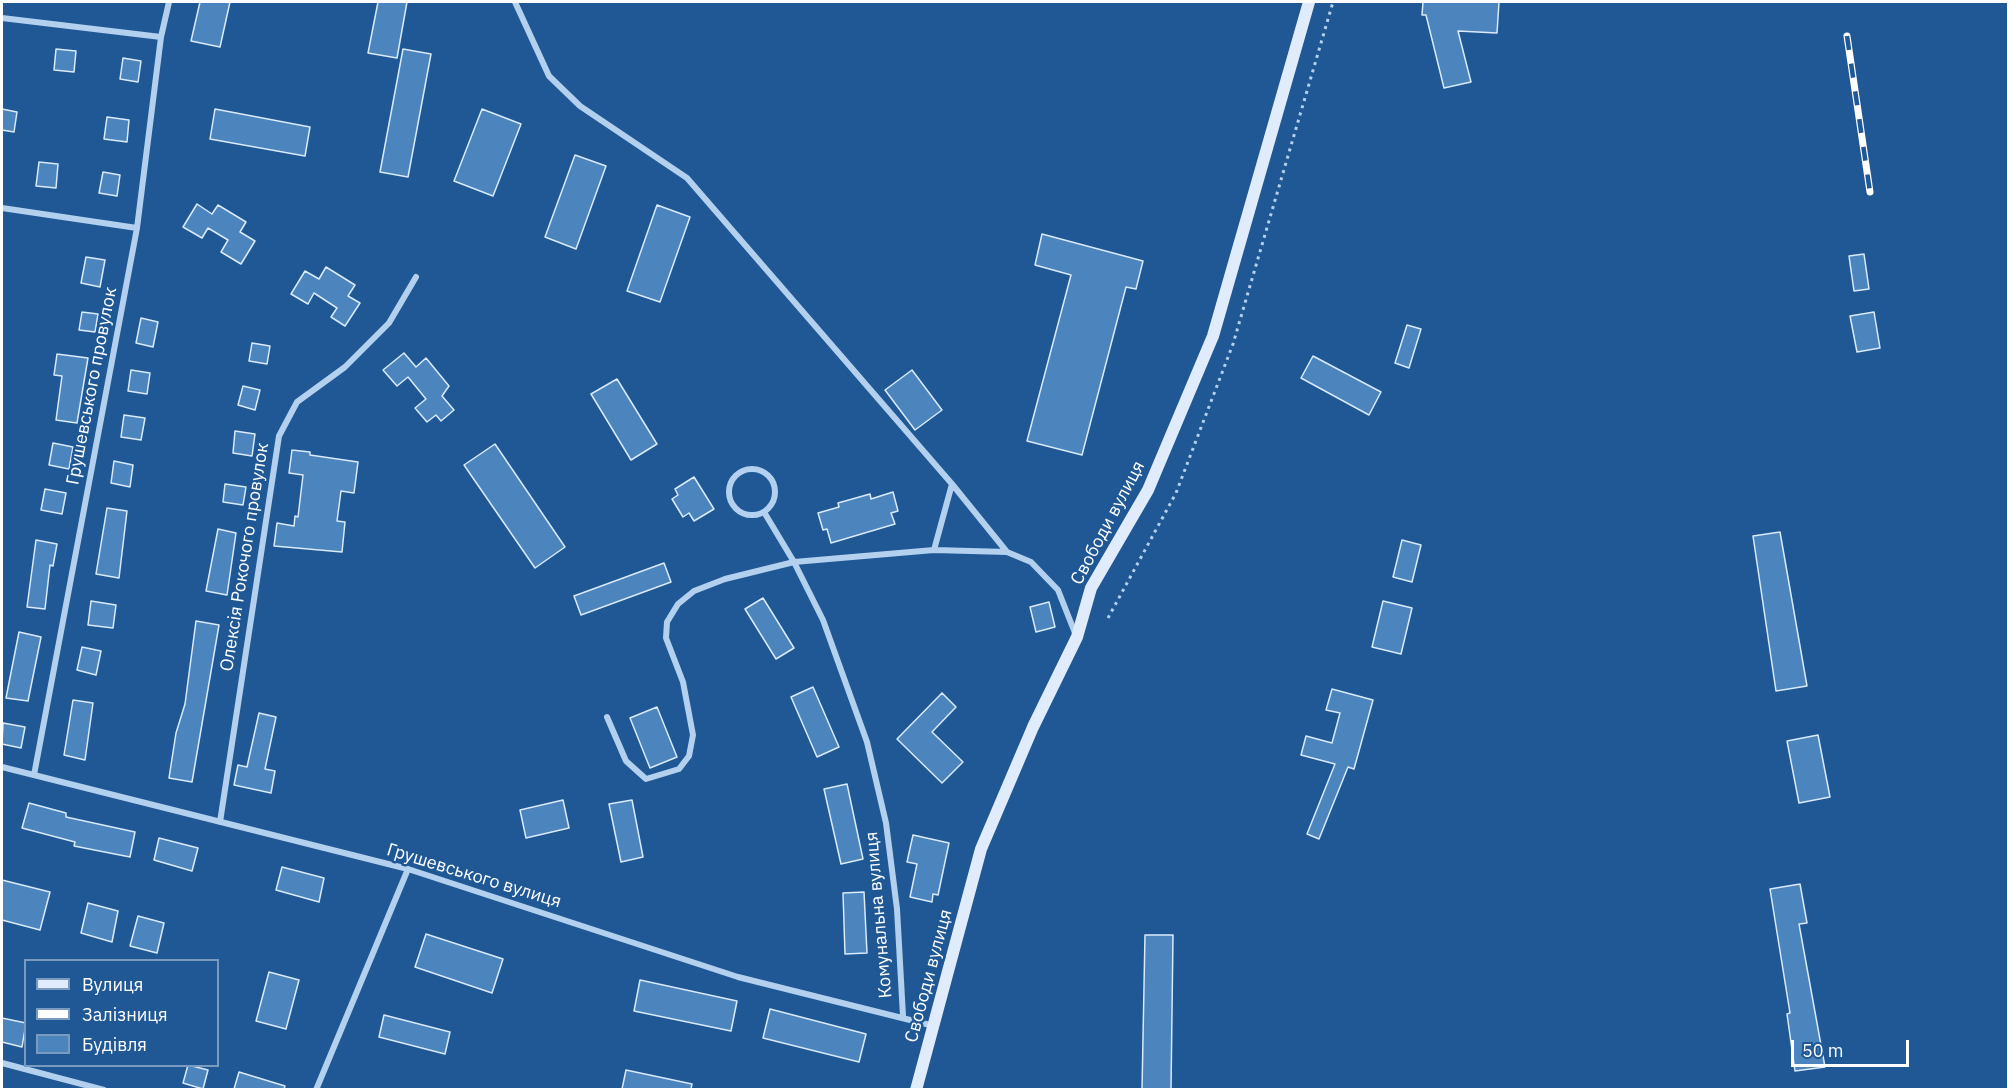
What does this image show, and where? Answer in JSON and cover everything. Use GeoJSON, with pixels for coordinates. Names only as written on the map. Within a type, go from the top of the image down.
{"type":"FeatureCollection","features":[{"type":"Feature","properties":{"kind":"main road","name":"Свободи вулиця"},"geometry":{"type":"LineString","coordinates":[[916,1089],[935,1026],[981,849],[1033,727],[1077,637],[1091,588],[1148,490],[1213,336],[1309,2]]}},
{"type":"Feature","properties":{"kind":"street","name":"Грушевського провулок"},"geometry":{"type":"LineString","coordinates":[[34,775],[137,228],[160,37],[169,2]]}},
{"type":"Feature","properties":{"kind":"street"},"geometry":{"type":"LineString","coordinates":[[516,2],[549,76],[580,106],[687,178],[952,484],[1007,552]]}},
{"type":"Feature","properties":{"kind":"street"},"geometry":{"type":"LineString","coordinates":[[2,18],[160,37]]}},
{"type":"Feature","properties":{"kind":"street"},"geometry":{"type":"LineString","coordinates":[[2,208],[137,228]]}},
{"type":"Feature","properties":{"kind":"street","name":"Олексія Рокочого провулок"},"geometry":{"type":"LineString","coordinates":[[220,822],[279,436],[297,402],[345,367],[389,323],[416,277]]}},
{"type":"Feature","properties":{"kind":"street"},"geometry":{"type":"LineString","coordinates":[[747,468],[764,470],[774,483],[775,500],[764,512],[748,516],[733,507],[728,492],[733,476],[747,468]]}},
{"type":"Feature","properties":{"kind":"street"},"geometry":{"type":"LineString","coordinates":[[934,550],[952,484]]}},
{"type":"Feature","properties":{"kind":"street","name":"Комунальна вулиця"},"geometry":{"type":"LineString","coordinates":[[764,512],[794,562],[823,620],[867,742],[886,823],[896,898],[903,1016]]}},
{"type":"Feature","properties":{"kind":"street"},"geometry":{"type":"LineString","coordinates":[[607,717],[626,761],[646,779],[679,769],[689,756],[693,735],[683,682],[666,638],[667,622],[678,604],[694,591],[725,579],[794,562],[934,550],[1007,552],[1031,562],[1058,590],[1077,637]]}},
{"type":"Feature","properties":{"kind":"street","name":"Грушевського вулиця"},"geometry":{"type":"LineString","coordinates":[[2,767],[408,869],[738,977],[903,1016],[935,1026]]}},
{"type":"Feature","properties":{"kind":"street"},"geometry":{"type":"LineString","coordinates":[[316,1089],[408,869]]}},
{"type":"Feature","properties":{"kind":"street"},"geometry":{"type":"LineString","coordinates":[[2,1063],[104,1089]]}},
{"type":"Feature","properties":{"kind":"building"},"geometry":{"type":"Polygon","coordinates":[[[200,2],[230,2],[220,47],[191,41],[200,2]]]}},
{"type":"Feature","properties":{"kind":"building"},"geometry":{"type":"Polygon","coordinates":[[[378,2],[407,2],[397,58],[368,53],[378,2]]]}},
{"type":"Feature","properties":{"kind":"building"},"geometry":{"type":"Polygon","coordinates":[[[1423,2],[1499,2],[1497,33],[1458,31],[1471,82],[1444,88],[1426,15],[1422,15],[1423,2]]]}},
{"type":"Feature","properties":{"kind":"building"},"geometry":{"type":"Polygon","coordinates":[[[56,49],[76,51],[74,72],[54,70],[56,49]]]}},
{"type":"Feature","properties":{"kind":"building"},"geometry":{"type":"Polygon","coordinates":[[[403,49],[431,54],[408,177],[380,172],[403,49]]]}},
{"type":"Feature","properties":{"kind":"building"},"geometry":{"type":"Polygon","coordinates":[[[123,58],[141,61],[138,82],[120,79],[123,58]]]}},
{"type":"Feature","properties":{"kind":"building"},"geometry":{"type":"Polygon","coordinates":[[[2,109],[17,112],[14,132],[2,130],[2,109]]]}},
{"type":"Feature","properties":{"kind":"building"},"geometry":{"type":"Polygon","coordinates":[[[215,109],[310,127],[305,156],[210,139],[215,109]]]}},
{"type":"Feature","properties":{"kind":"building"},"geometry":{"type":"Polygon","coordinates":[[[482,109],[521,124],[493,196],[454,181],[482,109]]]}},
{"type":"Feature","properties":{"kind":"building"},"geometry":{"type":"Polygon","coordinates":[[[107,117],[129,120],[127,142],[104,139],[107,117]]]}},
{"type":"Feature","properties":{"kind":"building"},"geometry":{"type":"Polygon","coordinates":[[[575,155],[606,166],[576,249],[545,237],[575,155]]]}},
{"type":"Feature","properties":{"kind":"building"},"geometry":{"type":"Polygon","coordinates":[[[39,162],[58,164],[56,188],[36,186],[39,162]]]}},
{"type":"Feature","properties":{"kind":"building"},"geometry":{"type":"Polygon","coordinates":[[[103,172],[120,175],[117,196],[99,193],[103,172]]]}},
{"type":"Feature","properties":{"kind":"building"},"geometry":{"type":"Polygon","coordinates":[[[197,204],[212,214],[218,205],[246,222],[240,232],[255,241],[241,264],[221,252],[228,240],[208,228],[202,238],[183,227],[197,204]]]}},
{"type":"Feature","properties":{"kind":"building"},"geometry":{"type":"Polygon","coordinates":[[[657,205],[690,217],[660,302],[627,291],[657,205]]]}},
{"type":"Feature","properties":{"kind":"building"},"geometry":{"type":"Polygon","coordinates":[[[1042,234],[1143,261],[1136,289],[1126,287],[1082,455],[1027,441],[1071,275],[1035,265],[1042,234]]]}},
{"type":"Feature","properties":{"kind":"building"},"geometry":{"type":"Polygon","coordinates":[[[1864,254],[1869,289],[1854,291],[1849,256],[1864,254]]]}},
{"type":"Feature","properties":{"kind":"building"},"geometry":{"type":"Polygon","coordinates":[[[86,257],[105,260],[100,287],[81,283],[86,257]]]}},
{"type":"Feature","properties":{"kind":"building"},"geometry":{"type":"Polygon","coordinates":[[[326,267],[355,285],[348,296],[360,303],[345,326],[331,317],[337,308],[314,293],[308,304],[291,294],[305,271],[319,279],[326,267]]]}},
{"type":"Feature","properties":{"kind":"building"},"geometry":{"type":"Polygon","coordinates":[[[82,312],[98,314],[95,332],[79,330],[82,312]]]}},
{"type":"Feature","properties":{"kind":"building"},"geometry":{"type":"Polygon","coordinates":[[[1874,312],[1880,348],[1857,352],[1850,316],[1874,312]]]}},
{"type":"Feature","properties":{"kind":"building"},"geometry":{"type":"Polygon","coordinates":[[[141,318],[158,322],[153,347],[136,343],[141,318]]]}},
{"type":"Feature","properties":{"kind":"building"},"geometry":{"type":"Polygon","coordinates":[[[1407,325],[1421,329],[1409,368],[1395,363],[1407,325]]]}},
{"type":"Feature","properties":{"kind":"building"},"geometry":{"type":"Polygon","coordinates":[[[252,343],[270,346],[267,364],[249,361],[252,343]]]}},
{"type":"Feature","properties":{"kind":"building"},"geometry":{"type":"Polygon","coordinates":[[[404,353],[416,367],[426,358],[449,386],[442,396],[454,410],[441,421],[436,415],[427,422],[415,408],[426,399],[408,377],[397,386],[383,370],[404,353]]]}},
{"type":"Feature","properties":{"kind":"building"},"geometry":{"type":"Polygon","coordinates":[[[57,354],[88,358],[77,423],[56,420],[62,376],[54,375],[57,354]]]}},
{"type":"Feature","properties":{"kind":"building"},"geometry":{"type":"Polygon","coordinates":[[[1313,356],[1381,392],[1369,415],[1301,378],[1313,356]]]}},
{"type":"Feature","properties":{"kind":"building"},"geometry":{"type":"Polygon","coordinates":[[[131,370],[150,373],[147,394],[128,391],[131,370]]]}},
{"type":"Feature","properties":{"kind":"building"},"geometry":{"type":"Polygon","coordinates":[[[912,370],[942,410],[915,430],[885,390],[912,370]]]}},
{"type":"Feature","properties":{"kind":"building"},"geometry":{"type":"Polygon","coordinates":[[[617,379],[657,444],[631,460],[591,394],[617,379]]]}},
{"type":"Feature","properties":{"kind":"building"},"geometry":{"type":"Polygon","coordinates":[[[243,386],[260,390],[255,410],[238,405],[243,386]]]}},
{"type":"Feature","properties":{"kind":"building"},"geometry":{"type":"Polygon","coordinates":[[[124,415],[145,418],[141,440],[121,437],[124,415]]]}},
{"type":"Feature","properties":{"kind":"building"},"geometry":{"type":"Polygon","coordinates":[[[235,431],[255,434],[252,456],[233,453],[235,431]]]}},
{"type":"Feature","properties":{"kind":"building"},"geometry":{"type":"Polygon","coordinates":[[[53,443],[73,447],[69,469],[49,465],[53,443]]]}},
{"type":"Feature","properties":{"kind":"building"},"geometry":{"type":"Polygon","coordinates":[[[495,444],[565,547],[535,568],[464,465],[495,444]]]}},
{"type":"Feature","properties":{"kind":"building"},"geometry":{"type":"Polygon","coordinates":[[[292,450],[358,462],[354,493],[341,491],[337,521],[345,522],[342,552],[274,546],[277,523],[294,526],[295,516],[298,517],[303,475],[289,473],[292,450]]]}},
{"type":"Feature","properties":{"kind":"building"},"geometry":{"type":"Polygon","coordinates":[[[114,461],[133,465],[130,487],[111,483],[114,461]]]}},
{"type":"Feature","properties":{"kind":"building"},"geometry":{"type":"Polygon","coordinates":[[[694,477],[714,509],[694,521],[689,513],[683,517],[672,499],[678,495],[675,489],[694,477]]]}},
{"type":"Feature","properties":{"kind":"building"},"geometry":{"type":"Polygon","coordinates":[[[225,484],[246,487],[243,505],[223,502],[225,484]]]}},
{"type":"Feature","properties":{"kind":"building"},"geometry":{"type":"Polygon","coordinates":[[[45,489],[66,493],[62,514],[41,510],[45,489]]]}},
{"type":"Feature","properties":{"kind":"building"},"geometry":{"type":"Polygon","coordinates":[[[893,492],[898,511],[891,513],[895,524],[831,543],[827,529],[823,530],[818,513],[839,507],[838,503],[870,494],[871,499],[893,492]]]}},
{"type":"Feature","properties":{"kind":"building"},"geometry":{"type":"Polygon","coordinates":[[[107,508],[127,511],[119,578],[96,574],[107,508]]]}},
{"type":"Feature","properties":{"kind":"building"},"geometry":{"type":"Polygon","coordinates":[[[218,529],[236,533],[227,595],[206,591],[218,529]]]}},
{"type":"Feature","properties":{"kind":"building"},"geometry":{"type":"Polygon","coordinates":[[[1780,532],[1807,686],[1776,691],[1753,536],[1780,532]]]}},
{"type":"Feature","properties":{"kind":"building"},"geometry":{"type":"Polygon","coordinates":[[[36,540],[57,544],[53,566],[50,565],[45,609],[27,607],[36,540]]]}},
{"type":"Feature","properties":{"kind":"building"},"geometry":{"type":"Polygon","coordinates":[[[1402,540],[1421,545],[1412,582],[1393,577],[1402,540]]]}},
{"type":"Feature","properties":{"kind":"building"},"geometry":{"type":"Polygon","coordinates":[[[664,563],[671,582],[581,615],[574,596],[664,563]]]}},
{"type":"Feature","properties":{"kind":"building"},"geometry":{"type":"Polygon","coordinates":[[[763,598],[794,648],[776,659],[745,609],[763,598]]]}},
{"type":"Feature","properties":{"kind":"building"},"geometry":{"type":"Polygon","coordinates":[[[91,601],[116,605],[113,628],[88,625],[91,601]]]}},
{"type":"Feature","properties":{"kind":"building"},"geometry":{"type":"Polygon","coordinates":[[[1383,601],[1412,608],[1401,654],[1372,647],[1383,601]]]}},
{"type":"Feature","properties":{"kind":"building"},"geometry":{"type":"Polygon","coordinates":[[[1049,602],[1055,627],[1036,632],[1030,607],[1049,602]]]}},
{"type":"Feature","properties":{"kind":"building"},"geometry":{"type":"Polygon","coordinates":[[[196,621],[219,625],[192,782],[169,778],[176,733],[185,704],[196,621]]]}},
{"type":"Feature","properties":{"kind":"building"},"geometry":{"type":"Polygon","coordinates":[[[19,632],[41,637],[28,701],[6,698],[19,632]]]}},
{"type":"Feature","properties":{"kind":"building"},"geometry":{"type":"Polygon","coordinates":[[[82,647],[101,651],[96,675],[77,670],[82,647]]]}},
{"type":"Feature","properties":{"kind":"building"},"geometry":{"type":"Polygon","coordinates":[[[813,687],[839,747],[817,757],[791,697],[813,687]]]}},
{"type":"Feature","properties":{"kind":"building"},"geometry":{"type":"Polygon","coordinates":[[[1332,689],[1373,700],[1354,769],[1348,767],[1319,839],[1307,834],[1335,764],[1301,755],[1306,736],[1332,743],[1340,713],[1326,710],[1332,689]]]}},
{"type":"Feature","properties":{"kind":"building"},"geometry":{"type":"Polygon","coordinates":[[[942,693],[956,707],[932,732],[963,762],[942,783],[897,739],[942,693]]]}},
{"type":"Feature","properties":{"kind":"building"},"geometry":{"type":"Polygon","coordinates":[[[73,700],[93,703],[85,760],[64,755],[73,700]]]}},
{"type":"Feature","properties":{"kind":"building"},"geometry":{"type":"Polygon","coordinates":[[[657,707],[677,757],[650,768],[630,718],[657,707]]]}},
{"type":"Feature","properties":{"kind":"building"},"geometry":{"type":"Polygon","coordinates":[[[259,713],[276,717],[265,769],[275,771],[271,793],[234,785],[238,765],[247,767],[259,713]]]}},
{"type":"Feature","properties":{"kind":"building"},"geometry":{"type":"Polygon","coordinates":[[[3,723],[25,727],[21,748],[2,744],[3,723]]]}},
{"type":"Feature","properties":{"kind":"building"},"geometry":{"type":"Polygon","coordinates":[[[1818,735],[1830,797],[1799,803],[1787,741],[1818,735]]]}},
{"type":"Feature","properties":{"kind":"building"},"geometry":{"type":"Polygon","coordinates":[[[847,784],[863,859],[841,864],[824,789],[847,784]]]}},
{"type":"Feature","properties":{"kind":"building"},"geometry":{"type":"Polygon","coordinates":[[[563,800],[569,828],[526,838],[520,810],[563,800]]]}},
{"type":"Feature","properties":{"kind":"building"},"geometry":{"type":"Polygon","coordinates":[[[632,800],[643,857],[621,862],[609,804],[632,800]]]}},
{"type":"Feature","properties":{"kind":"building"},"geometry":{"type":"Polygon","coordinates":[[[29,803],[66,813],[66,817],[135,832],[130,857],[74,846],[75,842],[22,828],[29,803]]]}},
{"type":"Feature","properties":{"kind":"building"},"geometry":{"type":"Polygon","coordinates":[[[913,835],[949,843],[938,895],[933,894],[932,902],[910,897],[917,864],[907,862],[913,835]]]}},
{"type":"Feature","properties":{"kind":"building"},"geometry":{"type":"Polygon","coordinates":[[[159,838],[198,848],[192,871],[154,860],[159,838]]]}},
{"type":"Feature","properties":{"kind":"building"},"geometry":{"type":"Polygon","coordinates":[[[282,867],[324,878],[319,902],[276,890],[282,867]]]}},
{"type":"Feature","properties":{"kind":"building"},"geometry":{"type":"Polygon","coordinates":[[[2,880],[50,892],[40,930],[2,920],[2,880]]]}},
{"type":"Feature","properties":{"kind":"building"},"geometry":{"type":"Polygon","coordinates":[[[1800,884],[1807,923],[1799,924],[1825,1067],[1795,1071],[1787,1014],[1790,1013],[1770,889],[1800,884]]]}},
{"type":"Feature","properties":{"kind":"building"},"geometry":{"type":"Polygon","coordinates":[[[864,892],[867,953],[845,954],[843,893],[864,892]]]}},
{"type":"Feature","properties":{"kind":"building"},"geometry":{"type":"Polygon","coordinates":[[[88,903],[118,911],[112,942],[81,933],[88,903]]]}},
{"type":"Feature","properties":{"kind":"building"},"geometry":{"type":"Polygon","coordinates":[[[138,916],[164,923],[157,953],[130,946],[138,916]]]}},
{"type":"Feature","properties":{"kind":"building"},"geometry":{"type":"Polygon","coordinates":[[[426,934],[503,959],[492,993],[415,967],[426,934]]]}},
{"type":"Feature","properties":{"kind":"building"},"geometry":{"type":"Polygon","coordinates":[[[1145,935],[1173,935],[1171,1089],[1142,1089],[1145,935]]]}},
{"type":"Feature","properties":{"kind":"building"},"geometry":{"type":"Polygon","coordinates":[[[269,972],[299,980],[286,1029],[256,1021],[269,972]]]}},
{"type":"Feature","properties":{"kind":"building"},"geometry":{"type":"Polygon","coordinates":[[[640,980],[737,1001],[731,1031],[634,1011],[640,980]]]}},
{"type":"Feature","properties":{"kind":"building"},"geometry":{"type":"Polygon","coordinates":[[[770,1009],[866,1034],[859,1062],[763,1038],[770,1009]]]}},
{"type":"Feature","properties":{"kind":"building"},"geometry":{"type":"Polygon","coordinates":[[[384,1015],[450,1032],[445,1054],[379,1037],[384,1015]]]}},
{"type":"Feature","properties":{"kind":"building"},"geometry":{"type":"Polygon","coordinates":[[[2,1018],[24,1023],[22,1047],[2,1042],[2,1018]]]}},
{"type":"Feature","properties":{"kind":"building"},"geometry":{"type":"Polygon","coordinates":[[[187,1067],[208,1070],[203,1089],[183,1083],[187,1067]]]}},
{"type":"Feature","properties":{"kind":"building"},"geometry":{"type":"Polygon","coordinates":[[[626,1070],[692,1084],[691,1089],[622,1089],[626,1070]]]}},
{"type":"Feature","properties":{"kind":"building"},"geometry":{"type":"Polygon","coordinates":[[[239,1072],[285,1086],[284,1089],[234,1089],[239,1072]]]}},
{"type":"Feature","properties":{"kind":"railway"},"geometry":{"type":"LineString","coordinates":[[1847,36],[1870,192]]}}]}
